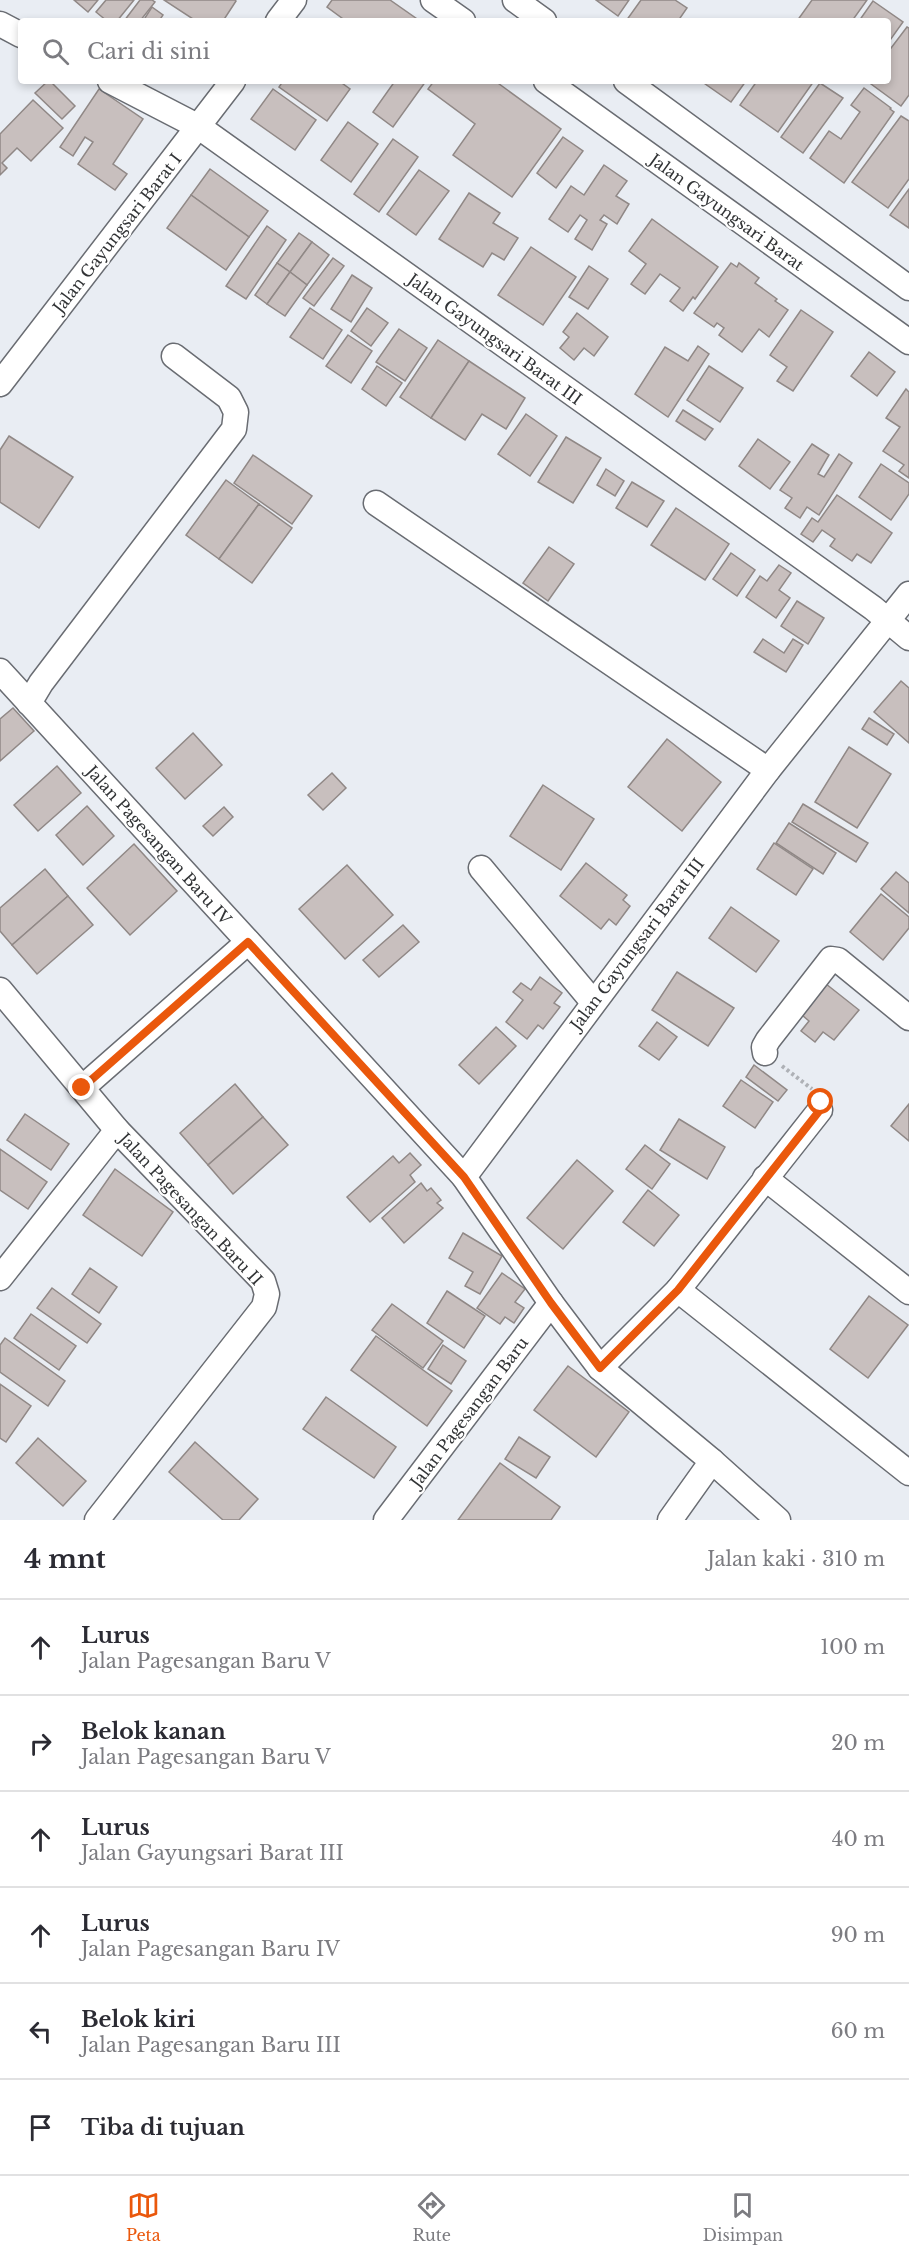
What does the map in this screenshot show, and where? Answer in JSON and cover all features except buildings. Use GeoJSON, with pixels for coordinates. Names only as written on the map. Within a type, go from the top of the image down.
{"type":"FeatureCollection","features":[{"type":"Feature","properties":{"kind":"street"},"geometry":{"type":"LineString","coordinates":[[280,18],[294,0]]}},
{"type":"Feature","properties":{"kind":"street"},"geometry":{"type":"LineString","coordinates":[[433,0],[459,18]]}},
{"type":"Feature","properties":{"kind":"street"},"geometry":{"type":"LineString","coordinates":[[515,0],[540,18]]}},
{"type":"Feature","properties":{"kind":"street"},"geometry":{"type":"LineString","coordinates":[[0,24],[18,33]]}},
{"type":"Feature","properties":{"kind":"street","name":"Jalan Gayungsari Barat III"},"geometry":{"type":"LineString","coordinates":[[116,84],[199,127],[880,615]]}},
{"type":"Feature","properties":{"kind":"street","name":"Jalan Gayungsari Barat I"},"geometry":{"type":"LineString","coordinates":[[3,373],[231,84]]}},
{"type":"Feature","properties":{"kind":"street","name":"Jalan Gayungsari Barat"},"geometry":{"type":"LineString","coordinates":[[550,84],[909,342]]}},
{"type":"Feature","properties":{"kind":"street"},"geometry":{"type":"LineString","coordinates":[[630,84],[909,288]]}},
{"type":"Feature","properties":{"kind":"street"},"geometry":{"type":"LineString","coordinates":[[29,703],[41,683],[234,429],[236,412],[229,398],[174,356]]}},
{"type":"Feature","properties":{"kind":"street"},"geometry":{"type":"LineString","coordinates":[[376,503],[768,771]]}},
{"type":"Feature","properties":{"kind":"street","name":"Jalan Gayungsari Barat III"},"geometry":{"type":"LineString","coordinates":[[464,1177],[768,771],[880,615],[909,594]]}},
{"type":"Feature","properties":{"kind":"street"},"geometry":{"type":"LineString","coordinates":[[880,615],[909,639]]}},
{"type":"Feature","properties":{"kind":"street","name":"Jalan Pagesangan Baru IV"},"geometry":{"type":"LineString","coordinates":[[0,671],[464,1177]]}},
{"type":"Feature","properties":{"kind":"street"},"geometry":{"type":"LineString","coordinates":[[481,868],[593,1002]]}},
{"type":"Feature","properties":{"kind":"street"},"geometry":{"type":"LineString","coordinates":[[82,1088],[248,942]]}},
{"type":"Feature","properties":{"kind":"street"},"geometry":{"type":"LineString","coordinates":[[765,1053],[764,1047],[768,1040],[831,959],[838,960],[909,1017]]}},
{"type":"Feature","properties":{"kind":"street","name":"Jalan Pagesangan Baru II"},"geometry":{"type":"LineString","coordinates":[[0,990],[117,1130],[263,1281],[267,1294],[264,1307],[97,1520]]}},
{"type":"Feature","properties":{"kind":"street"},"geometry":{"type":"LineString","coordinates":[[600,1368],[678,1290],[820,1110]]}},
{"type":"Feature","properties":{"kind":"street"},"geometry":{"type":"LineString","coordinates":[[0,1278],[117,1130]]}},
{"type":"Feature","properties":{"kind":"street"},"geometry":{"type":"LineString","coordinates":[[464,1177],[551,1303],[600,1368],[712,1461],[778,1520]]}},
{"type":"Feature","properties":{"kind":"street"},"geometry":{"type":"LineString","coordinates":[[765,1178],[909,1292]]}},
{"type":"Feature","properties":{"kind":"street"},"geometry":{"type":"LineString","coordinates":[[678,1290],[909,1473]]}},
{"type":"Feature","properties":{"kind":"street","name":"Jalan Pagesangan Baru"},"geometry":{"type":"LineString","coordinates":[[386,1520],[551,1303]]}},
{"type":"Feature","properties":{"kind":"street"},"geometry":{"type":"LineString","coordinates":[[670,1520],[712,1461]]}},
{"type":"Feature","properties":{"kind":"path"},"geometry":{"type":"LineString","coordinates":[[765,1053],[818,1094],[820,1110]]}},
{"type":"Feature","properties":{"kind":"route"},"geometry":{"type":"LineString","coordinates":[[82,1088],[248,942],[464,1177],[551,1303],[600,1368],[678,1290],[820,1110],[821,1102]]}}]}
